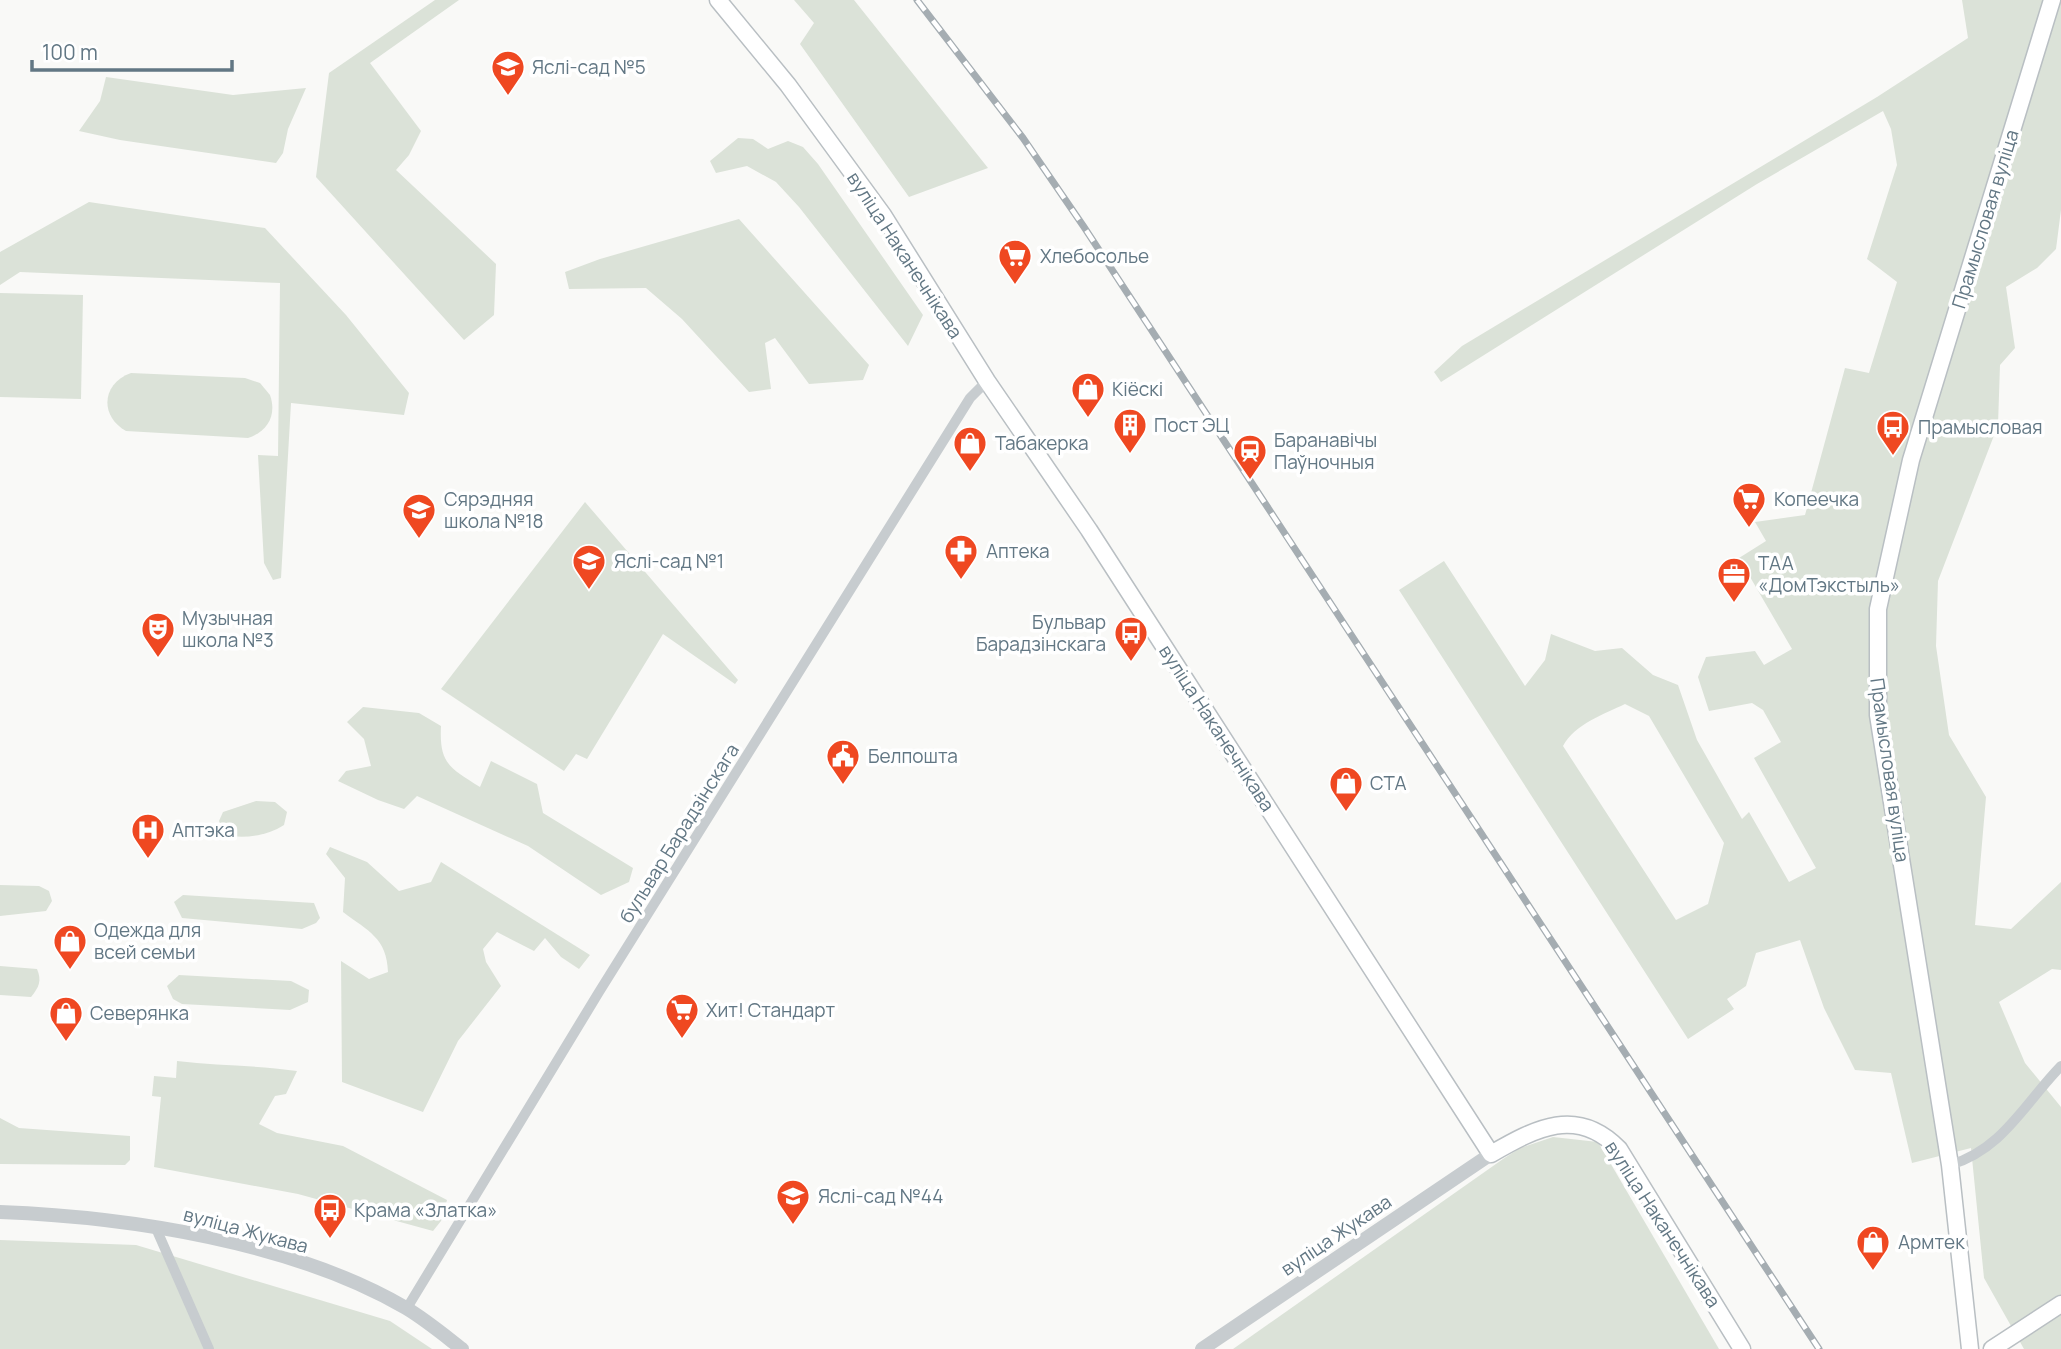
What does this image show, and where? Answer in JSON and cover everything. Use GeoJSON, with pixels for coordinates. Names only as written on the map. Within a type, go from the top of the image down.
{"type":"FeatureCollection","features":[{"type":"Feature","properties":{"kind":"main road","name":"вуліца Наканечнікава"},"geometry":{"type":"LineString","coordinates":[[718,0],[788,85],[883,215],[987,381],[1089,530],[1491,1154],[1524,1135],[1552,1125],[1584,1125],[1604,1133],[1619,1149],[1742,1349]]}},
{"type":"Feature","properties":{"kind":"main road","name":"Прамысловая вуліца"},"geometry":{"type":"LineString","coordinates":[[1970,1349],[1950,1165],[1878,715],[1878,609],[1911,460],[2052,0]]}},
{"type":"Feature","properties":{"kind":"main road"},"geometry":{"type":"LineString","coordinates":[[1992,1349],[2061,1304]]}},
{"type":"Feature","properties":{"kind":"street","name":"бульвар Барадзінскага"},"geometry":{"type":"LineString","coordinates":[[407,1308],[599,992],[970,398],[987,381]]}},
{"type":"Feature","properties":{"kind":"street"},"geometry":{"type":"LineString","coordinates":[[1950,1165],[1971,1158],[1991,1146],[2061,1066]]}},
{"type":"Feature","properties":{"kind":"street","name":"вуліца Жукава"},"geometry":{"type":"LineString","coordinates":[[1202,1349],[1491,1154]]}},
{"type":"Feature","properties":{"kind":"street","name":"вуліца Жукава"},"geometry":{"type":"LineString","coordinates":[[0,1212],[155,1226],[292,1260],[350,1281],[407,1308],[462,1349]]}},
{"type":"Feature","properties":{"kind":"street"},"geometry":{"type":"LineString","coordinates":[[155,1226],[209,1349]]}},
{"type":"Feature","properties":{"kind":"shaded area"},"geometry":{"type":"Polygon","coordinates":[[[435,0],[459,0],[370,63],[421,131],[409,155],[396,170],[496,264],[494,315],[464,340],[316,177],[329,73],[435,0]]]}},
{"type":"Feature","properties":{"kind":"shaded area"},"geometry":{"type":"Polygon","coordinates":[[[794,0],[854,0],[988,168],[909,197],[800,44],[814,23],[794,0]]]}},
{"type":"Feature","properties":{"kind":"shaded area"},"geometry":{"type":"Polygon","coordinates":[[[1962,0],[2061,0],[2061,210],[2056,249],[2037,268],[2006,287],[2015,348],[2000,365],[1998,425],[1938,581],[1936,646],[1949,735],[1986,797],[1975,925],[2011,929],[2061,882],[2061,970],[2052,969],[1999,1002],[2025,1063],[2061,1107],[2061,1349],[2024,1349],[1984,1278],[1971,1148],[1912,1163],[1891,1073],[1855,1070],[1824,1008],[1800,940],[1756,953],[1746,986],[1727,999],[1734,1009],[1688,1039],[1399,590],[1444,561],[1525,686],[1545,660],[1551,634],[1595,651],[1622,648],[1653,675],[1678,685],[1697,740],[1742,819],[1749,812],[1789,882],[1816,868],[1754,758],[1781,742],[1763,710],[1752,703],[1709,711],[1698,677],[1706,657],[1755,651],[1764,665],[1792,649],[1739,558],[1766,541],[1755,522],[1805,515],[1845,368],[1869,373],[1897,282],[1867,259],[1897,165],[1891,129],[1883,111],[1757,184],[1441,382],[1434,372],[1462,346],[1877,97],[1968,38],[1962,0]],[[1625,704],[1582,726],[1563,746],[1676,920],[1708,904],[1724,843],[1649,716],[1625,704]]]}},
{"type":"Feature","properties":{"kind":"shaded area"},"geometry":{"type":"Polygon","coordinates":[[[106,77],[233,95],[306,88],[288,129],[283,153],[276,163],[120,140],[79,131],[100,101],[106,77]]]}},
{"type":"Feature","properties":{"kind":"shaded area"},"geometry":{"type":"Polygon","coordinates":[[[738,138],[753,139],[768,149],[788,141],[803,147],[818,164],[923,315],[908,346],[799,207],[776,182],[747,166],[716,173],[710,161],[738,138]]]}},
{"type":"Feature","properties":{"kind":"shaded area"},"geometry":{"type":"Polygon","coordinates":[[[89,202],[265,228],[346,315],[409,393],[404,415],[291,403],[281,578],[273,580],[264,563],[258,455],[278,456],[280,283],[20,272],[0,285],[0,252],[89,202]]]}},
{"type":"Feature","properties":{"kind":"shaded area"},"geometry":{"type":"Polygon","coordinates":[[[739,219],[869,365],[863,380],[809,384],[775,338],[765,343],[771,389],[749,392],[682,319],[646,288],[569,289],[565,272],[600,259],[739,219]]]}},
{"type":"Feature","properties":{"kind":"shaded area"},"geometry":{"type":"Polygon","coordinates":[[[0,293],[83,295],[81,399],[0,397],[0,293]]]}},
{"type":"Feature","properties":{"kind":"shaded area"},"geometry":{"type":"Polygon","coordinates":[[[131,373],[245,378],[260,383],[270,395],[271,416],[266,427],[248,438],[126,431],[111,417],[108,400],[114,384],[131,373]]]}},
{"type":"Feature","properties":{"kind":"shaded area","name":"Яслі-сад №1"},"geometry":{"type":"Polygon","coordinates":[[[585,502],[738,680],[735,684],[663,634],[587,759],[576,754],[564,771],[441,689],[585,502]]]}},
{"type":"Feature","properties":{"kind":"shaded area"},"geometry":{"type":"Polygon","coordinates":[[[363,707],[419,713],[441,726],[442,749],[448,764],[480,787],[491,761],[537,784],[543,813],[633,868],[629,882],[601,895],[528,846],[417,796],[404,809],[338,781],[346,771],[371,766],[364,739],[347,722],[363,707]]]}},
{"type":"Feature","properties":{"kind":"shaded area"},"geometry":{"type":"Polygon","coordinates":[[[256,801],[275,802],[287,812],[284,825],[255,836],[225,835],[219,821],[223,812],[256,801]]]}},
{"type":"Feature","properties":{"kind":"shaded area"},"geometry":{"type":"Polygon","coordinates":[[[330,847],[367,862],[399,891],[431,882],[441,862],[590,955],[579,969],[561,957],[545,938],[534,951],[497,932],[483,949],[486,962],[501,986],[458,1041],[423,1112],[342,1082],[341,961],[369,979],[388,972],[387,960],[380,943],[368,930],[343,912],[345,878],[326,854],[330,847]]]}},
{"type":"Feature","properties":{"kind":"shaded area"},"geometry":{"type":"Polygon","coordinates":[[[0,885],[39,886],[49,891],[52,901],[46,911],[0,916],[0,885]]]}},
{"type":"Feature","properties":{"kind":"shaded area"},"geometry":{"type":"Polygon","coordinates":[[[183,895],[314,903],[320,918],[316,923],[302,929],[182,918],[174,902],[183,895]]]}},
{"type":"Feature","properties":{"kind":"shaded area"},"geometry":{"type":"Polygon","coordinates":[[[0,966],[37,969],[39,984],[31,997],[0,995],[0,966]]]}},
{"type":"Feature","properties":{"kind":"shaded area"},"geometry":{"type":"Polygon","coordinates":[[[179,975],[291,981],[309,990],[308,1002],[290,1010],[182,1004],[173,999],[167,986],[179,975]]]}},
{"type":"Feature","properties":{"kind":"shaded area"},"geometry":{"type":"Polygon","coordinates":[[[177,1061],[297,1071],[286,1094],[275,1096],[259,1124],[277,1133],[343,1146],[447,1200],[441,1221],[433,1231],[298,1194],[154,1167],[161,1097],[152,1096],[154,1076],[176,1078],[177,1061]]]}},
{"type":"Feature","properties":{"kind":"shaded area"},"geometry":{"type":"Polygon","coordinates":[[[0,1118],[19,1128],[130,1136],[130,1160],[125,1165],[0,1164],[0,1118]]]}},
{"type":"Feature","properties":{"kind":"shaded area"},"geometry":{"type":"Polygon","coordinates":[[[1553,1137],[1598,1142],[1719,1349],[1233,1349],[1503,1159],[1520,1148],[1553,1137]]]}},
{"type":"Feature","properties":{"kind":"shaded area"},"geometry":{"type":"Polygon","coordinates":[[[0,1240],[136,1245],[390,1321],[432,1349],[0,1349],[0,1240]]]}},
{"type":"Feature","properties":{"kind":"railway"},"geometry":{"type":"LineString","coordinates":[[917,0],[1023,138],[1084,227],[1819,1349]]}},
{"type":"Feature","properties":{"kind":"place","name":"Яслі-сад №5"},"geometry":{"type":"Point","coordinates":[508,97]}},
{"type":"Feature","properties":{"kind":"place","name":"Хлебосолье"},"geometry":{"type":"Point","coordinates":[1015,286]}},
{"type":"Feature","properties":{"kind":"place","name":"Кіёскі"},"geometry":{"type":"Point","coordinates":[1088,419]}},
{"type":"Feature","properties":{"kind":"place","name":"Пост ЭЦ"},"geometry":{"type":"Point","coordinates":[1130,455]}},
{"type":"Feature","properties":{"kind":"place","name":"Прамысловая"},"geometry":{"type":"Point","coordinates":[1893,457]}},
{"type":"Feature","properties":{"kind":"place","name":"Табакерка"},"geometry":{"type":"Point","coordinates":[970,473]}},
{"type":"Feature","properties":{"kind":"place","name":"Баранавічы Паўночныя"},"geometry":{"type":"Point","coordinates":[1250,481]}},
{"type":"Feature","properties":{"kind":"place","name":"Копеечка"},"geometry":{"type":"Point","coordinates":[1749,529]}},
{"type":"Feature","properties":{"kind":"place","name":"Сярэдняя школа №18"},"geometry":{"type":"Point","coordinates":[419,540]}},
{"type":"Feature","properties":{"kind":"place","name":"Аптека"},"geometry":{"type":"Point","coordinates":[961,581]}},
{"type":"Feature","properties":{"kind":"place","name":"Яслі-сад №1"},"geometry":{"type":"Point","coordinates":[589,591]}},
{"type":"Feature","properties":{"kind":"place","name":"ТАА «ДомТэкстыль»"},"geometry":{"type":"Point","coordinates":[1734,604]}},
{"type":"Feature","properties":{"kind":"place","name":"Музычная школа №3"},"geometry":{"type":"Point","coordinates":[158,659]}},
{"type":"Feature","properties":{"kind":"place","name":"Бульвар Барадзінскага"},"geometry":{"type":"Point","coordinates":[1131,663]}},
{"type":"Feature","properties":{"kind":"place","name":"Белпошта"},"geometry":{"type":"Point","coordinates":[843,786]}},
{"type":"Feature","properties":{"kind":"place","name":"СТА"},"geometry":{"type":"Point","coordinates":[1346,813]}},
{"type":"Feature","properties":{"kind":"place","name":"Аптэка"},"geometry":{"type":"Point","coordinates":[148,860]}},
{"type":"Feature","properties":{"kind":"place","name":"Одежда для всей семьи"},"geometry":{"type":"Point","coordinates":[70,971]}},
{"type":"Feature","properties":{"kind":"place","name":"Хит! Стандарт"},"geometry":{"type":"Point","coordinates":[682,1040]}},
{"type":"Feature","properties":{"kind":"place","name":"Северянка"},"geometry":{"type":"Point","coordinates":[66,1043]}},
{"type":"Feature","properties":{"kind":"place","name":"Яслі-сад №44"},"geometry":{"type":"Point","coordinates":[793,1226]}},
{"type":"Feature","properties":{"kind":"place","name":"Крама «Златка»"},"geometry":{"type":"Point","coordinates":[330,1240]}},
{"type":"Feature","properties":{"kind":"place","name":"Армтек"},"geometry":{"type":"Point","coordinates":[1873,1272]}}]}
